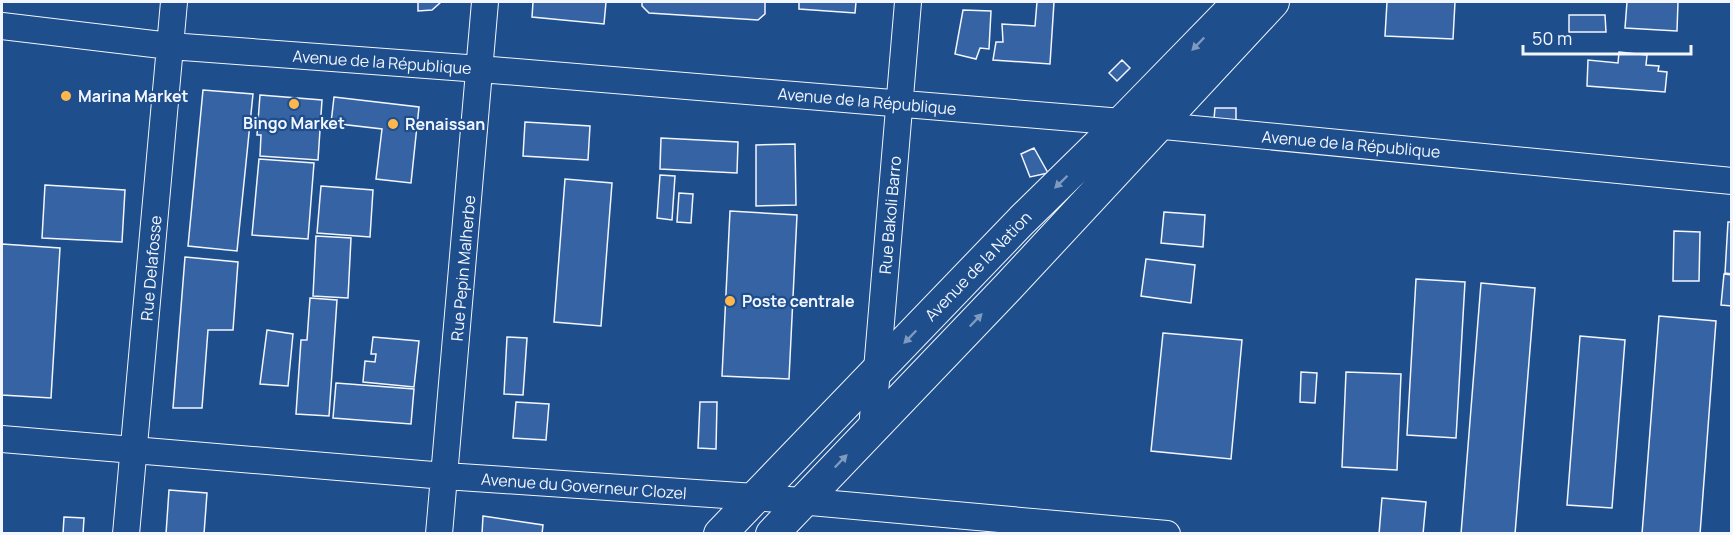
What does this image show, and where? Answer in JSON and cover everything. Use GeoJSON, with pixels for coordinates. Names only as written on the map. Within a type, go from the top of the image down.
{"type":"FeatureCollection","features":[{"type":"Feature","properties":{"kind":"main road","name":"Avenue de la Nation"},"geometry":{"type":"LineString","coordinates":[[720,534],[1022,220],[1239,2]]}},
{"type":"Feature","properties":{"kind":"main road"},"geometry":{"type":"LineString","coordinates":[[772,534],[1274,2]]}},
{"type":"Feature","properties":{"kind":"street","name":"Rue Delafosse"},"geometry":{"type":"LineString","coordinates":[[126,534],[174,2]]}},
{"type":"Feature","properties":{"kind":"street","name":"Rue Pepin Malherbe"},"geometry":{"type":"LineString","coordinates":[[439,534],[485,2]]}},
{"type":"Feature","properties":{"kind":"street","name":"Rue Bakoli Barro"},"geometry":{"type":"LineString","coordinates":[[872,429],[908,2]]}},
{"type":"Feature","properties":{"kind":"street","name":"Avenue de la République"},"geometry":{"type":"LineString","coordinates":[[2,26],[170,46],[1122,122],[1731,181]]}},
{"type":"Feature","properties":{"kind":"street","name":"Avenue du Governeur Clozel"},"geometry":{"type":"LineString","coordinates":[[2,439],[445,476],[755,497],[1167,534]]}},
{"type":"Feature","properties":{"kind":"building"},"geometry":{"type":"Polygon","coordinates":[[[418,2],[441,2],[432,10],[418,11],[418,2]]]}},
{"type":"Feature","properties":{"kind":"building"},"geometry":{"type":"Polygon","coordinates":[[[533,2],[606,2],[604,24],[532,17],[533,2]]]}},
{"type":"Feature","properties":{"kind":"building"},"geometry":{"type":"Polygon","coordinates":[[[642,2],[765,2],[765,14],[758,20],[649,13],[642,6],[642,2]]]}},
{"type":"Feature","properties":{"kind":"building"},"geometry":{"type":"Polygon","coordinates":[[[799,2],[856,2],[855,13],[799,9],[799,2]]]}},
{"type":"Feature","properties":{"kind":"building"},"geometry":{"type":"Polygon","coordinates":[[[1037,2],[1054,2],[1050,64],[993,60],[996,42],[1003,42],[1002,24],[1035,26],[1037,2]]]}},
{"type":"Feature","properties":{"kind":"building"},"geometry":{"type":"Polygon","coordinates":[[[1387,2],[1455,2],[1453,39],[1385,36],[1387,2]]]}},
{"type":"Feature","properties":{"kind":"building"},"geometry":{"type":"Polygon","coordinates":[[[1627,2],[1678,2],[1677,31],[1625,28],[1627,2]]]}},
{"type":"Feature","properties":{"kind":"building"},"geometry":{"type":"Polygon","coordinates":[[[963,10],[991,11],[989,49],[980,48],[976,59],[955,54],[963,10]]]}},
{"type":"Feature","properties":{"kind":"building"},"geometry":{"type":"Polygon","coordinates":[[[1569,15],[1605,15],[1606,32],[1569,32],[1569,15]]]}},
{"type":"Feature","properties":{"kind":"building"},"geometry":{"type":"Polygon","coordinates":[[[1619,52],[1647,55],[1646,65],[1659,66],[1658,71],[1667,72],[1665,92],[1587,86],[1588,60],[1618,63],[1619,52]]]}},
{"type":"Feature","properties":{"kind":"building"},"geometry":{"type":"Polygon","coordinates":[[[1122,60],[1130,68],[1117,81],[1109,73],[1122,60]]]}},
{"type":"Feature","properties":{"kind":"building"},"geometry":{"type":"Polygon","coordinates":[[[203,90],[253,94],[237,251],[188,246],[203,90]]]}},
{"type":"Feature","properties":{"kind":"building"},"geometry":{"type":"Polygon","coordinates":[[[260,95],[322,100],[318,160],[260,156],[261,135],[257,135],[260,95]]]}},
{"type":"Feature","properties":{"kind":"building"},"geometry":{"type":"Polygon","coordinates":[[[334,97],[419,107],[411,183],[376,179],[382,129],[331,123],[334,97]]]}},
{"type":"Feature","properties":{"kind":"building"},"geometry":{"type":"Polygon","coordinates":[[[1215,108],[1236,108],[1236,120],[1214,119],[1215,108]]]}},
{"type":"Feature","properties":{"kind":"building"},"geometry":{"type":"Polygon","coordinates":[[[525,122],[590,126],[588,160],[523,156],[525,122]]]}},
{"type":"Feature","properties":{"kind":"building"},"geometry":{"type":"Polygon","coordinates":[[[661,138],[738,142],[737,173],[660,169],[661,138]]]}},
{"type":"Feature","properties":{"kind":"building"},"geometry":{"type":"Polygon","coordinates":[[[795,144],[796,205],[756,206],[756,145],[795,144]]]}},
{"type":"Feature","properties":{"kind":"building"},"geometry":{"type":"Polygon","coordinates":[[[1034,148],[1048,173],[1030,177],[1021,154],[1034,148]]]}},
{"type":"Feature","properties":{"kind":"building"},"geometry":{"type":"Polygon","coordinates":[[[259,159],[314,163],[308,239],[252,235],[259,159]]]}},
{"type":"Feature","properties":{"kind":"building"},"geometry":{"type":"Polygon","coordinates":[[[660,175],[675,176],[672,220],[657,218],[660,175]]]}},
{"type":"Feature","properties":{"kind":"building"},"geometry":{"type":"Polygon","coordinates":[[[565,179],[612,183],[601,326],[554,322],[565,179]]]}},
{"type":"Feature","properties":{"kind":"building"},"geometry":{"type":"Polygon","coordinates":[[[45,185],[125,190],[122,242],[42,238],[45,185]]]}},
{"type":"Feature","properties":{"kind":"building"},"geometry":{"type":"Polygon","coordinates":[[[321,186],[373,190],[370,237],[317,233],[321,186]]]}},
{"type":"Feature","properties":{"kind":"building"},"geometry":{"type":"Polygon","coordinates":[[[679,193],[693,194],[691,223],[677,222],[679,193]]]}},
{"type":"Feature","properties":{"kind":"building"},"geometry":{"type":"Polygon","coordinates":[[[730,211],[797,215],[789,379],[722,376],[730,211]]]}},
{"type":"Feature","properties":{"kind":"building"},"geometry":{"type":"Polygon","coordinates":[[[1164,212],[1205,215],[1203,247],[1161,243],[1164,212]]]}},
{"type":"Feature","properties":{"kind":"building"},"geometry":{"type":"Polygon","coordinates":[[[1728,222],[1732,222],[1732,274],[1725,273],[1728,222]]]}},
{"type":"Feature","properties":{"kind":"building"},"geometry":{"type":"Polygon","coordinates":[[[1674,231],[1700,232],[1699,281],[1673,281],[1674,231]]]}},
{"type":"Feature","properties":{"kind":"building"},"geometry":{"type":"Polygon","coordinates":[[[316,236],[351,238],[348,298],[313,296],[316,236]]]}},
{"type":"Feature","properties":{"kind":"building"},"geometry":{"type":"Polygon","coordinates":[[[2,244],[60,248],[51,398],[2,395],[2,244]]]}},
{"type":"Feature","properties":{"kind":"building"},"geometry":{"type":"Polygon","coordinates":[[[185,257],[238,262],[233,330],[208,330],[202,408],[173,408],[185,257]]]}},
{"type":"Feature","properties":{"kind":"building"},"geometry":{"type":"Polygon","coordinates":[[[1146,259],[1195,265],[1191,303],[1141,296],[1146,259]]]}},
{"type":"Feature","properties":{"kind":"building"},"geometry":{"type":"Polygon","coordinates":[[[1724,274],[1732,275],[1732,306],[1721,305],[1724,274]]]}},
{"type":"Feature","properties":{"kind":"building"},"geometry":{"type":"Polygon","coordinates":[[[1416,279],[1465,282],[1456,438],[1407,435],[1416,279]]]}},
{"type":"Feature","properties":{"kind":"building"},"geometry":{"type":"Polygon","coordinates":[[[1481,283],[1535,288],[1515,534],[1461,534],[1481,283]]]}},
{"type":"Feature","properties":{"kind":"building"},"geometry":{"type":"Polygon","coordinates":[[[310,298],[337,300],[329,416],[296,414],[301,340],[307,340],[310,298]]]}},
{"type":"Feature","properties":{"kind":"building"},"geometry":{"type":"Polygon","coordinates":[[[1659,316],[1716,321],[1700,534],[1642,534],[1659,316]]]}},
{"type":"Feature","properties":{"kind":"building"},"geometry":{"type":"Polygon","coordinates":[[[267,330],[293,334],[288,386],[260,384],[267,330]]]}},
{"type":"Feature","properties":{"kind":"building"},"geometry":{"type":"Polygon","coordinates":[[[1163,333],[1242,340],[1231,459],[1151,451],[1163,333]]]}},
{"type":"Feature","properties":{"kind":"building"},"geometry":{"type":"Polygon","coordinates":[[[1580,336],[1625,340],[1612,508],[1567,505],[1580,336]]]}},
{"type":"Feature","properties":{"kind":"building"},"geometry":{"type":"Polygon","coordinates":[[[373,337],[419,341],[414,387],[363,382],[365,361],[375,362],[376,354],[371,354],[373,337]]]}},
{"type":"Feature","properties":{"kind":"building"},"geometry":{"type":"Polygon","coordinates":[[[507,337],[527,338],[523,395],[504,394],[507,337]]]}},
{"type":"Feature","properties":{"kind":"building"},"geometry":{"type":"Polygon","coordinates":[[[1301,372],[1317,373],[1315,403],[1300,402],[1301,372]]]}},
{"type":"Feature","properties":{"kind":"building"},"geometry":{"type":"Polygon","coordinates":[[[1346,372],[1401,374],[1397,470],[1342,467],[1346,372]]]}},
{"type":"Feature","properties":{"kind":"building"},"geometry":{"type":"Polygon","coordinates":[[[336,383],[414,389],[411,424],[333,418],[336,383]]]}},
{"type":"Feature","properties":{"kind":"building"},"geometry":{"type":"Polygon","coordinates":[[[516,402],[549,404],[546,440],[513,438],[516,402]]]}},
{"type":"Feature","properties":{"kind":"building"},"geometry":{"type":"Polygon","coordinates":[[[700,402],[717,402],[716,449],[698,448],[700,402]]]}},
{"type":"Feature","properties":{"kind":"building"},"geometry":{"type":"Polygon","coordinates":[[[169,490],[207,493],[204,534],[166,534],[169,490]]]}},
{"type":"Feature","properties":{"kind":"building"},"geometry":{"type":"Polygon","coordinates":[[[1382,498],[1426,502],[1423,534],[1379,534],[1382,498]]]}},
{"type":"Feature","properties":{"kind":"building"},"geometry":{"type":"Polygon","coordinates":[[[483,516],[543,525],[542,534],[482,534],[483,516]]]}},
{"type":"Feature","properties":{"kind":"building"},"geometry":{"type":"Polygon","coordinates":[[[64,517],[84,518],[83,534],[63,534],[64,517]]]}},
{"type":"Feature","properties":{"kind":"place","name":"Marina Market"},"geometry":{"type":"Point","coordinates":[66,96]}},
{"type":"Feature","properties":{"kind":"place","name":"Bingo Market"},"geometry":{"type":"Point","coordinates":[294,104]}},
{"type":"Feature","properties":{"kind":"place","name":"Renaissan"},"geometry":{"type":"Point","coordinates":[393,124]}},
{"type":"Feature","properties":{"kind":"place","name":"Poste centrale"},"geometry":{"type":"Point","coordinates":[730,301]}}]}
